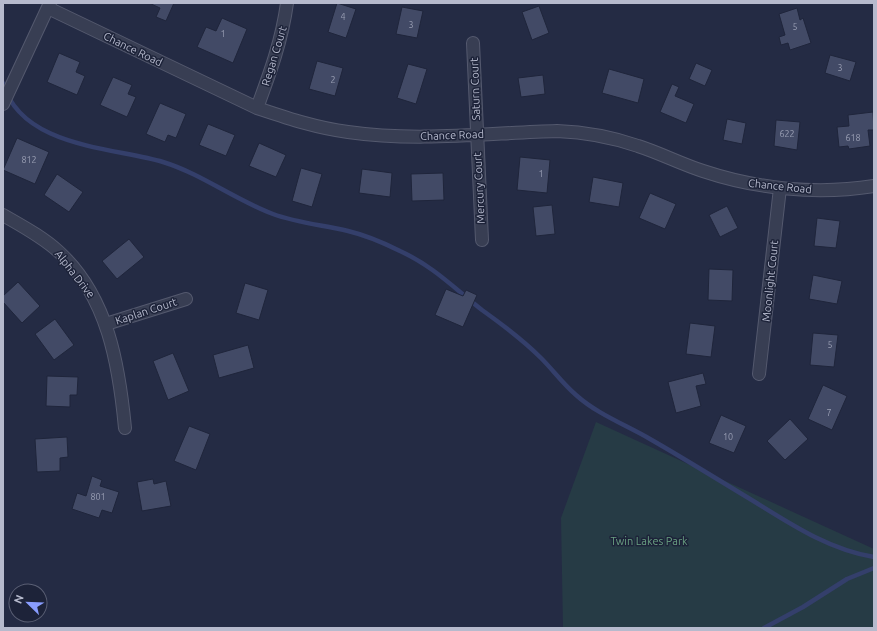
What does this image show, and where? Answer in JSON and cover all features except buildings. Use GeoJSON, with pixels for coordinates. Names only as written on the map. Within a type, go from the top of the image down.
{"type":"FeatureCollection","features":[{"type":"Feature","properties":{"kind":"street","name":"Regan Court"},"geometry":{"type":"LineString","coordinates":[[257,108],[282,37],[287,3]]}},
{"type":"Feature","properties":{"kind":"street","name":"Chance Road"},"geometry":{"type":"LineString","coordinates":[[49,5],[257,108],[311,125],[349,132],[418,137],[557,130],[575,132],[638,146],[715,174],[745,182],[780,188],[823,190],[850,190],[874,186]]}},
{"type":"Feature","properties":{"kind":"street"},"geometry":{"type":"LineString","coordinates":[[3,104],[49,5]]}},
{"type":"Feature","properties":{"kind":"street","name":"Saturn Court"},"geometry":{"type":"LineString","coordinates":[[473,42],[477,135]]}},
{"type":"Feature","properties":{"kind":"street","name":"Mercury Court"},"geometry":{"type":"LineString","coordinates":[[477,135],[482,240]]}},
{"type":"Feature","properties":{"kind":"street","name":"Moonlight Court"},"geometry":{"type":"LineString","coordinates":[[759,374],[780,188]]}},
{"type":"Feature","properties":{"kind":"street","name":"Alpha Drive"},"geometry":{"type":"LineString","coordinates":[[3,215],[51,245],[60,253],[91,293],[106,324],[121,382],[125,428]]}},
{"type":"Feature","properties":{"kind":"street","name":"Kaplan Court"},"geometry":{"type":"LineString","coordinates":[[106,324],[186,299]]}},
{"type":"Feature","properties":{"kind":"green space","name":"Twin Lakes Park"},"geometry":{"type":"Polygon","coordinates":[[[596,422],[874,549],[874,628],[563,628],[561,518],[596,422]]]}},
{"type":"Feature","properties":{"kind":"waterway"},"geometry":{"type":"LineString","coordinates":[[3,83],[13,104],[28,120],[48,132],[70,141],[163,162],[191,173],[245,202],[273,214],[291,220],[339,229],[361,235],[388,245],[412,257],[423,263],[443,278],[520,339],[541,358],[571,391],[593,408],[641,434],[812,536],[842,549],[874,557]]}},
{"type":"Feature","properties":{"kind":"waterway"},"geometry":{"type":"LineString","coordinates":[[764,628],[803,607],[847,579],[874,568]]}}]}
